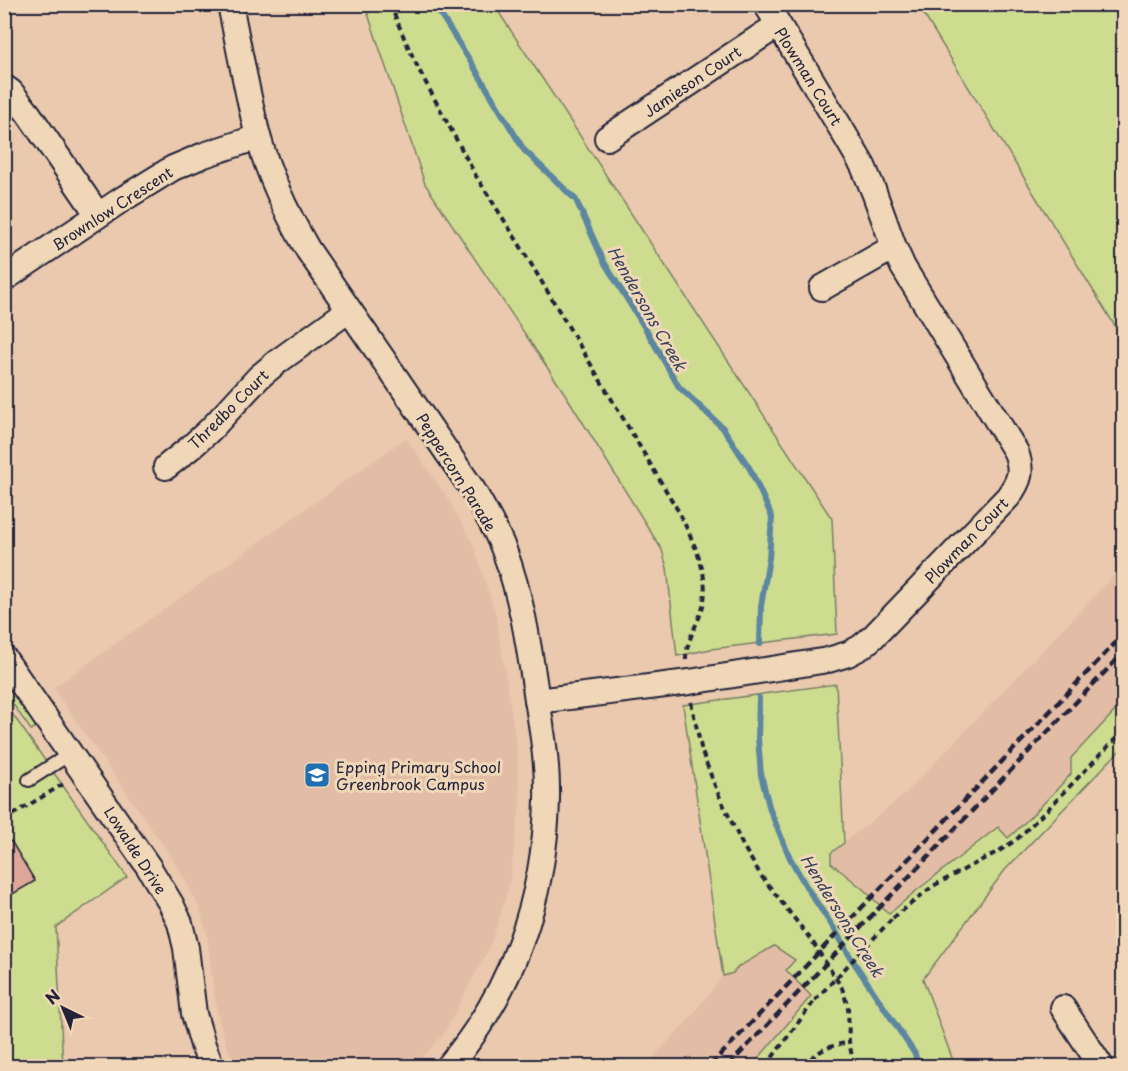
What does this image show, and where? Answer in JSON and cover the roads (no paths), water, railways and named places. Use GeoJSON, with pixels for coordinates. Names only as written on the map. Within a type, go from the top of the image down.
{"type":"FeatureCollection","features":[{"type":"Feature","properties":{"kind":"street","name":"Peppercorn Parade"},"geometry":{"type":"LineString","coordinates":[[230,4],[258,137],[275,186],[289,216],[308,250],[473,490],[503,548],[525,623],[544,758],[547,797],[544,848],[527,926],[511,969],[471,1038],[449,1066]]}},
{"type":"Feature","properties":{"kind":"street","name":"Jamieson Court"},"geometry":{"type":"LineString","coordinates":[[607,138],[772,14]]}},
{"type":"Feature","properties":{"kind":"street","name":"Plowman Court"},"geometry":{"type":"LineString","coordinates":[[537,701],[689,682],[828,660],[848,654],[861,647],[888,622],[1008,497],[1020,477],[1021,469],[1016,452],[913,284],[894,247],[863,166],[772,14]]}},
{"type":"Feature","properties":{"kind":"street"},"geometry":{"type":"LineString","coordinates":[[4,87],[28,113],[98,215]]}},
{"type":"Feature","properties":{"kind":"street","name":"Brownlow Crescent"},"geometry":{"type":"LineString","coordinates":[[4,279],[148,182],[173,168],[258,137]]}},
{"type":"Feature","properties":{"kind":"street"},"geometry":{"type":"LineString","coordinates":[[822,288],[894,247]]}},
{"type":"Feature","properties":{"kind":"street","name":"Thredbo Court"},"geometry":{"type":"LineString","coordinates":[[166,467],[211,429],[259,377],[349,310]]}},
{"type":"Feature","properties":{"kind":"street","name":"Lowalde Drive"},"geometry":{"type":"LineString","coordinates":[[5,661],[148,866],[171,904],[180,923],[186,948],[194,1014],[202,1045],[211,1066]]}},
{"type":"Feature","properties":{"kind":"street"},"geometry":{"type":"LineString","coordinates":[[1063,1008],[1101,1066]]}},
{"type":"Feature","properties":{"kind":"lane"},"geometry":{"type":"LineString","coordinates":[[29,780],[70,754]]}},
{"type":"Feature","properties":{"kind":"waterway","name":"Hendersons Creek"},"geometry":{"type":"LineString","coordinates":[[434,4],[524,150],[576,200],[604,262],[679,387],[723,428],[750,469],[772,517],[769,558],[761,606],[760,644]]}},
{"type":"Feature","properties":{"kind":"waterway","name":"Hendersons Creek"},"geometry":{"type":"LineString","coordinates":[[759,698],[758,738],[761,775],[770,810],[790,858],[851,958],[915,1054],[918,1066]]}},
{"type":"Feature","properties":{"kind":"railway"},"geometry":{"type":"LineString","coordinates":[[710,1066],[1124,634]]}},
{"type":"Feature","properties":{"kind":"railway"},"geometry":{"type":"LineString","coordinates":[[728,1066],[1124,652]]}},
{"type":"Feature","properties":{"kind":"place","name":"Epping Primary School Greenbrook Campus"},"geometry":{"type":"Point","coordinates":[317,775]}}]}
